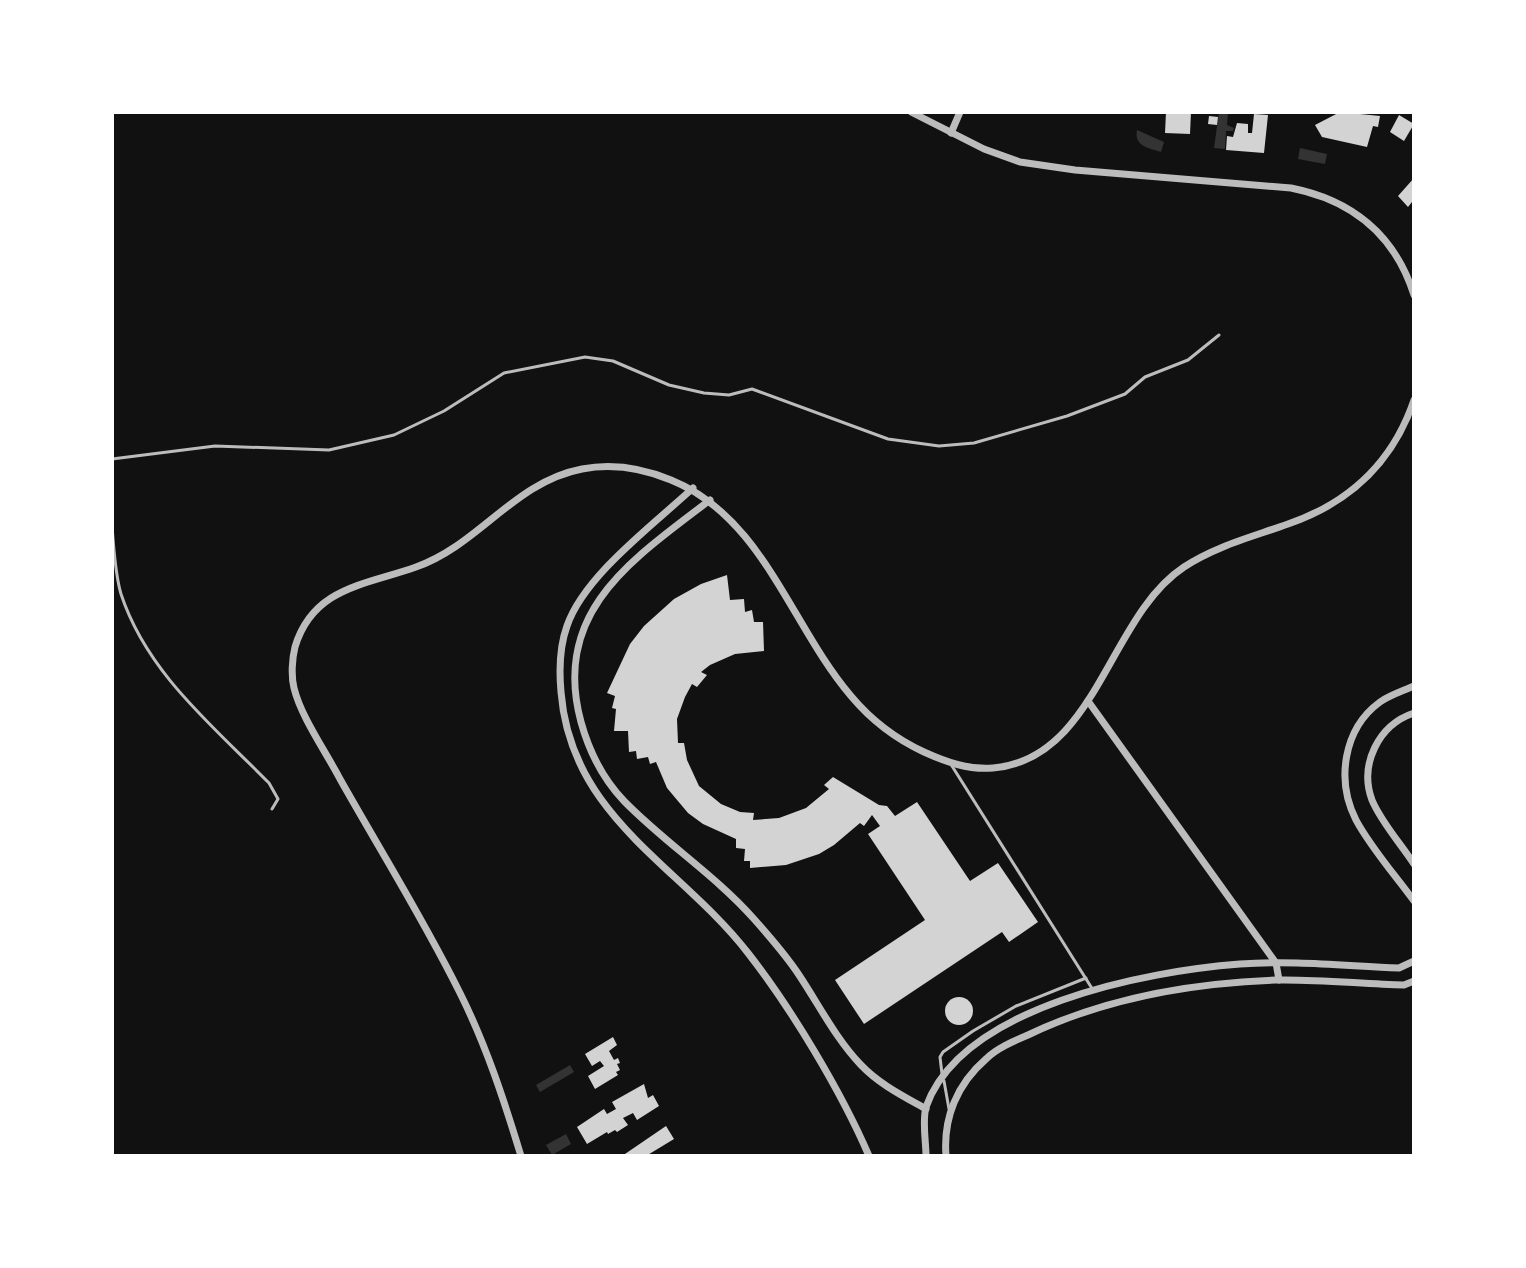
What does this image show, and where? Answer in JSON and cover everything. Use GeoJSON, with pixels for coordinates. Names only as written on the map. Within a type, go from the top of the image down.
{"type":"FeatureCollection","features":[{"type":"Feature","properties":{"kind":"street"},"geometry":{"type":"LineString","coordinates":[[911,112],[1001,156],[1020,162],[1314,192],[1358,215],[1383,235],[1401,264],[1414,295]]}},
{"type":"Feature","properties":{"kind":"street"},"geometry":{"type":"LineString","coordinates":[[951,133],[960,112]]}},
{"type":"Feature","properties":{"kind":"street"},"geometry":{"type":"LineString","coordinates":[[521,1156],[499,1085],[460,993],[299,703],[292,679],[296,644],[308,619],[335,594],[439,557],[465,542],[518,496],[548,479],[579,470],[620,466],[654,473],[693,488],[710,500],[746,538],[834,675],[876,722],[897,737],[951,764],[992,768],[1011,765],[1028,758],[1060,735],[1088,701],[1149,599],[1181,569],[1220,548],[1288,524],[1335,503],[1379,465],[1407,421],[1414,400]]}},
{"type":"Feature","properties":{"kind":"street"},"geometry":{"type":"LineString","coordinates":[[693,488],[595,580],[566,626],[559,665],[562,707],[573,750],[589,781],[620,824],[653,859],[711,911],[747,952],[801,1032],[869,1156]]}},
{"type":"Feature","properties":{"kind":"street"},"geometry":{"type":"LineString","coordinates":[[710,500],[611,583],[592,608],[582,629],[575,660],[577,707],[584,731],[594,758],[623,800],[745,909],[797,971],[846,1048],[881,1083],[926,1109]]}},
{"type":"Feature","properties":{"kind":"street"},"geometry":{"type":"LineString","coordinates":[[1414,686],[1381,701],[1362,720],[1346,758],[1344,779],[1357,821],[1414,901]]}},
{"type":"Feature","properties":{"kind":"street"},"geometry":{"type":"LineString","coordinates":[[1088,701],[1276,963],[1279,980]]}},
{"type":"Feature","properties":{"kind":"street"},"geometry":{"type":"LineString","coordinates":[[1414,713],[1391,726],[1378,739],[1370,760],[1368,782],[1373,802],[1414,864]]}},
{"type":"Feature","properties":{"kind":"street"},"geometry":{"type":"LineString","coordinates":[[926,1156],[926,1109],[944,1078],[969,1049],[999,1029],[1093,990],[1186,969],[1243,963],[1399,968],[1414,961]]}},
{"type":"Feature","properties":{"kind":"street"},"geometry":{"type":"LineString","coordinates":[[946,1156],[949,1113],[966,1079],[987,1057],[1038,1030],[1098,1008],[1185,988],[1279,980],[1404,985],[1414,981]]}},
{"type":"Feature","properties":{"kind":"lane"},"geometry":{"type":"LineString","coordinates":[[112,459],[215,446],[329,450],[394,435],[444,411],[504,373],[585,357],[613,361],[669,385],[704,393],[729,395],[752,389],[888,439],[939,446],[974,443],[1067,416],[1125,394],[1145,377],[1188,360],[1219,335]]}},
{"type":"Feature","properties":{"kind":"lane"},"geometry":{"type":"LineString","coordinates":[[112,527],[121,593],[138,633],[173,687],[269,783],[278,799],[272,809]]}},
{"type":"Feature","properties":{"kind":"lane"},"geometry":{"type":"LineString","coordinates":[[951,764],[1093,990]]}},
{"type":"Feature","properties":{"kind":"lane"},"geometry":{"type":"LineString","coordinates":[[949,1113],[940,1057],[955,1044],[1016,1006],[1086,978]]}},
{"type":"Feature","properties":{"kind":"shaded area"},"geometry":{"type":"Polygon","coordinates":[[[1219,112],[1228,112],[1227,125],[1234,128],[1233,131],[1226,131],[1225,149],[1214,148],[1219,112]]]}},
{"type":"Feature","properties":{"kind":"shaded area"},"geometry":{"type":"Polygon","coordinates":[[[1137,130],[1164,142],[1161,152],[1140,143],[1137,130]]]}},
{"type":"Feature","properties":{"kind":"shaded area"},"geometry":{"type":"Polygon","coordinates":[[[1300,148],[1327,154],[1325,164],[1298,159],[1300,148]]]}},
{"type":"Feature","properties":{"kind":"shaded area"},"geometry":{"type":"Polygon","coordinates":[[[570,1065],[574,1072],[540,1092],[536,1085],[570,1065]]]}},
{"type":"Feature","properties":{"kind":"shaded area"},"geometry":{"type":"Polygon","coordinates":[[[566,1134],[571,1144],[552,1155],[546,1145],[566,1134]]]}},
{"type":"Feature","properties":{"kind":"building"},"geometry":{"type":"Polygon","coordinates":[[[1166,112],[1191,112],[1190,134],[1165,133],[1166,112]]]}},
{"type":"Feature","properties":{"kind":"building"},"geometry":{"type":"Polygon","coordinates":[[[1340,112],[1380,116],[1378,127],[1373,126],[1367,147],[1322,137],[1315,125],[1340,112]]]}},
{"type":"Feature","properties":{"kind":"building"},"geometry":{"type":"Polygon","coordinates":[[[1254,114],[1268,115],[1264,153],[1226,150],[1227,136],[1233,137],[1237,123],[1248,124],[1248,133],[1252,133],[1254,114]]]}},
{"type":"Feature","properties":{"kind":"building"},"geometry":{"type":"Polygon","coordinates":[[[1399,115],[1414,124],[1404,141],[1390,132],[1399,115]]]}},
{"type":"Feature","properties":{"kind":"building"},"geometry":{"type":"Polygon","coordinates":[[[1209,116],[1218,117],[1217,125],[1208,124],[1209,116]]]}},
{"type":"Feature","properties":{"kind":"building"},"geometry":{"type":"Polygon","coordinates":[[[1414,178],[1414,204],[1412,202],[1408,207],[1398,196],[1414,178]]]}},
{"type":"Feature","properties":{"kind":"building"},"geometry":{"type":"Polygon","coordinates":[[[727,575],[730,600],[744,599],[745,612],[752,610],[754,622],[763,622],[764,651],[735,654],[710,665],[701,672],[707,675],[697,687],[692,684],[685,697],[677,719],[678,743],[684,743],[687,760],[699,786],[721,804],[740,812],[754,813],[753,820],[779,818],[806,808],[829,789],[824,785],[833,777],[879,805],[887,806],[895,816],[917,802],[970,881],[998,863],[1038,922],[1009,942],[1002,932],[864,1024],[835,980],[925,920],[868,834],[880,826],[872,815],[864,826],[860,823],[819,854],[786,865],[750,868],[750,861],[744,861],[745,849],[736,848],[736,839],[703,824],[688,813],[667,788],[656,762],[650,764],[648,757],[637,759],[636,751],[629,752],[628,731],[614,731],[616,709],[612,708],[615,696],[607,693],[630,644],[644,626],[674,599],[701,584],[727,575]]]}},
{"type":"Feature","properties":{"kind":"building"},"geometry":{"type":"Polygon","coordinates":[[[959,997],[969,1001],[973,1011],[969,1021],[959,1025],[949,1021],[945,1011],[949,1001],[959,997]]]}},
{"type":"Feature","properties":{"kind":"building"},"geometry":{"type":"Polygon","coordinates":[[[613,1037],[617,1045],[609,1051],[614,1060],[618,1058],[620,1070],[616,1072],[618,1075],[595,1089],[588,1076],[604,1066],[600,1061],[592,1066],[585,1054],[613,1037]]]}},
{"type":"Feature","properties":{"kind":"building"},"geometry":{"type":"Polygon","coordinates":[[[644,1084],[648,1098],[653,1095],[659,1106],[637,1120],[633,1113],[623,1118],[628,1125],[617,1132],[607,1132],[587,1144],[577,1127],[604,1109],[607,1114],[616,1109],[612,1102],[644,1084]]]}},
{"type":"Feature","properties":{"kind":"building"},"geometry":{"type":"Polygon","coordinates":[[[666,1126],[674,1139],[646,1156],[622,1156],[666,1126]]]}}]}
